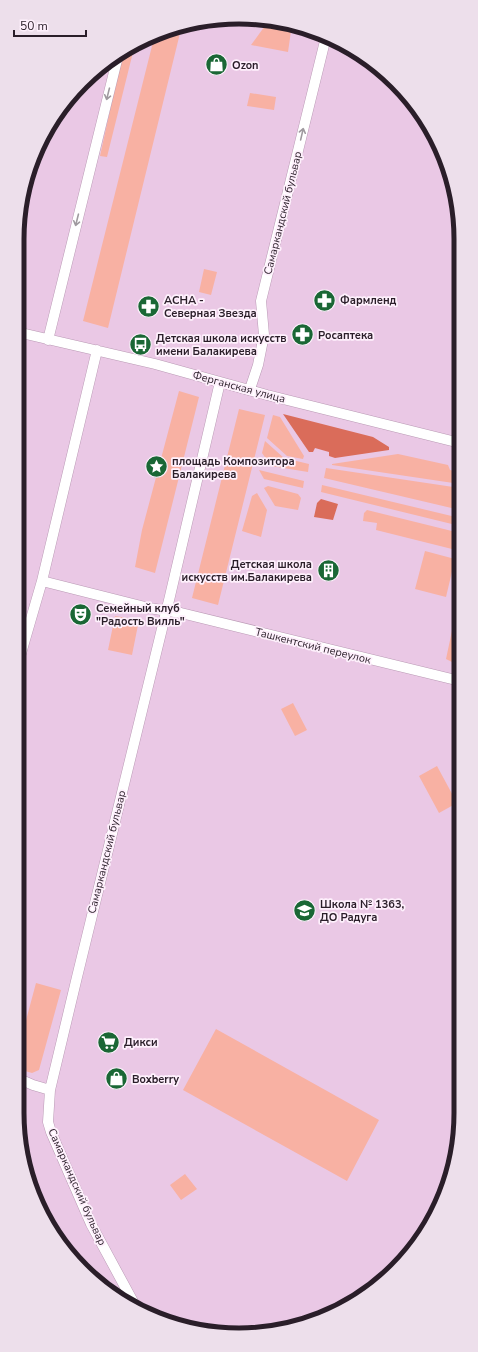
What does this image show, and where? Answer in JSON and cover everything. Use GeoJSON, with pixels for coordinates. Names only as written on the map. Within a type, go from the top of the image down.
{"type":"FeatureCollection","features":[{"type":"Feature","properties":{"kind":"street","name":"Самаркандский бульвар"},"geometry":{"type":"LineString","coordinates":[[250,389],[258,365],[264,336],[261,301],[325,42]]}},
{"type":"Feature","properties":{"kind":"street"},"geometry":{"type":"LineString","coordinates":[[48,340],[116,62]]}},
{"type":"Feature","properties":{"kind":"street","name":"Ферганская улица"},"geometry":{"type":"LineString","coordinates":[[24,334],[96,350],[454,441]]}},
{"type":"Feature","properties":{"kind":"street"},"geometry":{"type":"LineString","coordinates":[[24,643],[42,582],[96,350]]}},
{"type":"Feature","properties":{"kind":"street","name":"Самаркандский бульвар"},"geometry":{"type":"LineString","coordinates":[[132,1299],[91,1224],[51,1132],[48,1122],[50,1090],[220,382]]}},
{"type":"Feature","properties":{"kind":"street","name":"Ташкентский переулок"},"geometry":{"type":"LineString","coordinates":[[42,582],[166,611],[181,613],[454,680]]}},
{"type":"Feature","properties":{"kind":"street"},"geometry":{"type":"LineString","coordinates":[[24,1081],[50,1090]]}},
{"type":"Feature","properties":{"kind":"shaded area"},"geometry":{"type":"Polygon","coordinates":[[[265,26],[291,30],[288,52],[251,45],[265,26]]]}},
{"type":"Feature","properties":{"kind":"shaded area"},"geometry":{"type":"Polygon","coordinates":[[[180,32],[108,328],[83,321],[153,42],[180,32]]]}},
{"type":"Feature","properties":{"kind":"shaded area"},"geometry":{"type":"Polygon","coordinates":[[[133,52],[107,157],[100,156],[121,59],[133,52]]]}},
{"type":"Feature","properties":{"kind":"shaded area"},"geometry":{"type":"Polygon","coordinates":[[[250,93],[276,97],[274,110],[247,106],[250,93]]]}},
{"type":"Feature","properties":{"kind":"shaded area"},"geometry":{"type":"Polygon","coordinates":[[[204,269],[217,272],[211,295],[199,292],[204,269]]]}},
{"type":"Feature","properties":{"kind":"shaded area"},"geometry":{"type":"Polygon","coordinates":[[[179,391],[199,397],[155,573],[135,567],[142,530],[179,391]]]}},
{"type":"Feature","properties":{"kind":"shaded area"},"geometry":{"type":"Polygon","coordinates":[[[239,409],[265,415],[218,605],[192,598],[239,409]]]}},
{"type":"Feature","properties":{"kind":"shaded area"},"geometry":{"type":"Polygon","coordinates":[[[283,414],[373,437],[389,447],[389,450],[335,458],[329,456],[329,452],[315,448],[313,452],[309,452],[283,414]]]}},
{"type":"Feature","properties":{"kind":"shaded area"},"geometry":{"type":"Polygon","coordinates":[[[273,415],[280,417],[304,456],[303,459],[287,456],[267,438],[273,415]]]}},
{"type":"Feature","properties":{"kind":"shaded area"},"geometry":{"type":"Polygon","coordinates":[[[265,441],[284,458],[309,464],[308,472],[271,466],[262,453],[265,441]]]}},
{"type":"Feature","properties":{"kind":"shaded area"},"geometry":{"type":"Polygon","coordinates":[[[398,454],[448,465],[450,470],[454,471],[454,483],[332,465],[398,454]]]}},
{"type":"Feature","properties":{"kind":"shaded area"},"geometry":{"type":"Polygon","coordinates":[[[326,468],[454,487],[454,509],[324,478],[326,468]]]}},
{"type":"Feature","properties":{"kind":"shaded area"},"geometry":{"type":"Polygon","coordinates":[[[259,470],[304,481],[303,488],[264,479],[259,470]]]}},
{"type":"Feature","properties":{"kind":"shaded area"},"geometry":{"type":"Polygon","coordinates":[[[322,485],[454,517],[454,525],[321,492],[322,485]]]}},
{"type":"Feature","properties":{"kind":"shaded area"},"geometry":{"type":"Polygon","coordinates":[[[268,486],[298,494],[301,498],[298,510],[275,506],[264,488],[268,486]]]}},
{"type":"Feature","properties":{"kind":"shaded area"},"geometry":{"type":"Polygon","coordinates":[[[257,493],[267,510],[261,537],[242,531],[252,496],[257,493]]]}},
{"type":"Feature","properties":{"kind":"shaded area"},"geometry":{"type":"Polygon","coordinates":[[[321,499],[338,504],[333,520],[314,517],[317,503],[321,499]]]}},
{"type":"Feature","properties":{"kind":"shaded area"},"geometry":{"type":"Polygon","coordinates":[[[367,510],[454,532],[454,548],[452,549],[376,530],[377,523],[363,521],[364,513],[367,510]]]}},
{"type":"Feature","properties":{"kind":"shaded area"},"geometry":{"type":"Polygon","coordinates":[[[425,551],[454,559],[446,597],[415,589],[425,551]]]}},
{"type":"Feature","properties":{"kind":"shaded area"},"geometry":{"type":"Polygon","coordinates":[[[115,616],[139,620],[132,655],[108,650],[115,616]]]}},
{"type":"Feature","properties":{"kind":"shaded area"},"geometry":{"type":"Polygon","coordinates":[[[454,621],[454,663],[446,659],[454,621]]]}},
{"type":"Feature","properties":{"kind":"shaded area"},"geometry":{"type":"Polygon","coordinates":[[[293,703],[307,730],[295,736],[281,709],[293,703]]]}},
{"type":"Feature","properties":{"kind":"shaded area"},"geometry":{"type":"Polygon","coordinates":[[[437,766],[454,797],[454,805],[439,813],[419,776],[437,766]]]}},
{"type":"Feature","properties":{"kind":"shaded area"},"geometry":{"type":"Polygon","coordinates":[[[36,983],[61,990],[39,1070],[32,1073],[24,1070],[24,1028],[36,983]]]}},
{"type":"Feature","properties":{"kind":"shaded area"},"geometry":{"type":"Polygon","coordinates":[[[216,1029],[379,1120],[347,1181],[183,1090],[216,1029]]]}},
{"type":"Feature","properties":{"kind":"shaded area"},"geometry":{"type":"Polygon","coordinates":[[[185,1174],[197,1189],[181,1200],[170,1185],[185,1174]]]}},
{"type":"Feature","properties":{"kind":"place","name":"Ozon"},"geometry":{"type":"Point","coordinates":[217,65]}},
{"type":"Feature","properties":{"kind":"place","name":"Фармленд"},"geometry":{"type":"Point","coordinates":[324,300]}},
{"type":"Feature","properties":{"kind":"place","name":"АСНА - Северная Звезда"},"geometry":{"type":"Point","coordinates":[149,306]}},
{"type":"Feature","properties":{"kind":"place","name":"Росаптека"},"geometry":{"type":"Point","coordinates":[302,335]}},
{"type":"Feature","properties":{"kind":"place","name":"Детская школа искусств имени Балакирева"},"geometry":{"type":"Point","coordinates":[140,344]}},
{"type":"Feature","properties":{"kind":"place","name":"площадь Композитора Балакирева"},"geometry":{"type":"Point","coordinates":[156,467]}},
{"type":"Feature","properties":{"kind":"place","name":"Детская школа искусств им.Балакирева"},"geometry":{"type":"Point","coordinates":[328,570]}},
{"type":"Feature","properties":{"kind":"place","name":"Семейный клуб \"Радость Вилль\""},"geometry":{"type":"Point","coordinates":[80,614]}},
{"type":"Feature","properties":{"kind":"place","name":"Школа № 1363, ДО Радуга"},"geometry":{"type":"Point","coordinates":[304,910]}},
{"type":"Feature","properties":{"kind":"place","name":"Дикси"},"geometry":{"type":"Point","coordinates":[108,1042]}},
{"type":"Feature","properties":{"kind":"place","name":"Boxberry"},"geometry":{"type":"Point","coordinates":[117,1079]}}]}
